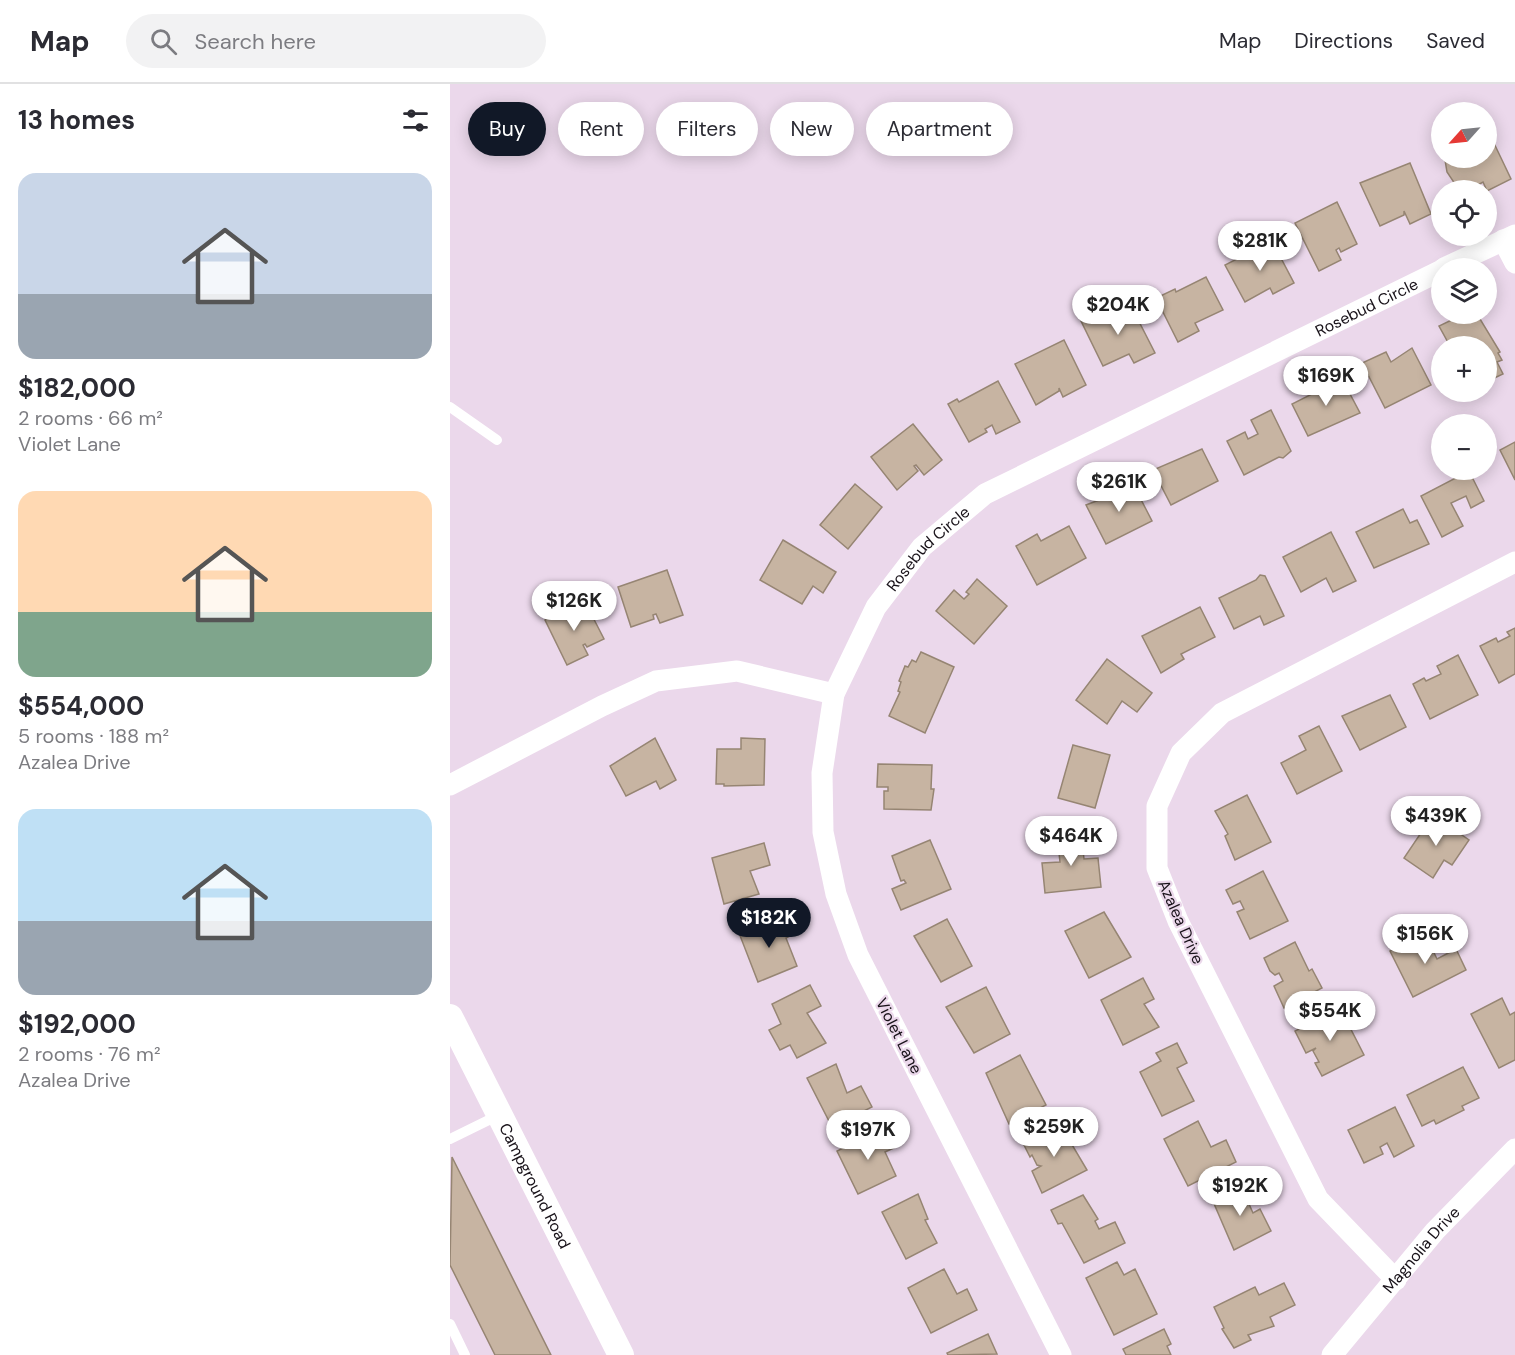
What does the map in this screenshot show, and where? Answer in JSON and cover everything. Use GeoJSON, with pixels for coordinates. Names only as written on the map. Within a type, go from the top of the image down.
{"type":"FeatureCollection","features":[{"type":"Feature","properties":{"kind":"street"},"geometry":{"type":"LineString","coordinates":[[1509,237],[1515,264]]}},
{"type":"Feature","properties":{"kind":"street","name":"Rosebud Circle"},"geometry":{"type":"LineString","coordinates":[[1466,258],[1509,237]]}},
{"type":"Feature","properties":{"kind":"street","name":"Rosebud Circle"},"geometry":{"type":"LineString","coordinates":[[834,694],[876,607],[922,547],[985,494],[1431,275]]}},
{"type":"Feature","properties":{"kind":"street","name":"Azalea Drive"},"geometry":{"type":"LineString","coordinates":[[1396,1280],[1318,1199],[1178,921],[1157,868],[1157,806],[1181,753],[1222,713],[1515,562]]}},
{"type":"Feature","properties":{"kind":"street"},"geometry":{"type":"LineString","coordinates":[[450,785],[656,681],[737,671],[834,694]]}},
{"type":"Feature","properties":{"kind":"street","name":"Violet Lane"},"geometry":{"type":"LineString","coordinates":[[834,694],[822,773],[823,832],[836,894],[858,955],[1061,1355]]}},
{"type":"Feature","properties":{"kind":"street","name":"Campground Road"},"geometry":{"type":"LineString","coordinates":[[450,1017],[621,1355]]}},
{"type":"Feature","properties":{"kind":"street","name":"Magnolia Drive"},"geometry":{"type":"LineString","coordinates":[[1332,1355],[1435,1231],[1515,1149]]}},
{"type":"Feature","properties":{"kind":"lane"},"geometry":{"type":"LineString","coordinates":[[450,407],[497,440]]}},
{"type":"Feature","properties":{"kind":"lane"},"geometry":{"type":"LineString","coordinates":[[450,1139],[500,1115]]}},
{"type":"Feature","properties":{"kind":"lane"},"geometry":{"type":"LineString","coordinates":[[450,1324],[453,1336],[465,1355]]}},
{"type":"Feature","properties":{"kind":"building"},"geometry":{"type":"Polygon","coordinates":[[[1497,150],[1511,179],[1497,186],[1497,180],[1452,180],[1446,168],[1497,168],[1497,150]]]}},
{"type":"Feature","properties":{"kind":"building"},"geometry":{"type":"Polygon","coordinates":[[[1410,163],[1431,214],[1410,224],[1404,211],[1404,215],[1380,226],[1360,183],[1410,163]]]}},
{"type":"Feature","properties":{"kind":"building"},"geometry":{"type":"Polygon","coordinates":[[[1337,202],[1357,244],[1341,252],[1339,248],[1336,250],[1341,260],[1319,271],[1295,223],[1337,202]]]}},
{"type":"Feature","properties":{"kind":"building"},"geometry":{"type":"Polygon","coordinates":[[[1272,241],[1294,283],[1273,294],[1270,288],[1245,302],[1225,265],[1272,241]]]}},
{"type":"Feature","properties":{"kind":"building"},"geometry":{"type":"Polygon","coordinates":[[[1206,277],[1223,310],[1195,323],[1199,331],[1178,342],[1156,298],[1175,289],[1176,292],[1206,277]]]}},
{"type":"Feature","properties":{"kind":"building"},"geometry":{"type":"Polygon","coordinates":[[[1130,304],[1155,353],[1134,363],[1129,354],[1103,366],[1081,321],[1102,310],[1106,319],[1130,304]]]}},
{"type":"Feature","properties":{"kind":"building"},"geometry":{"type":"Polygon","coordinates":[[[1443,324],[1483,324],[1490,336],[1444,336],[1439,326],[1443,324]]]}},
{"type":"Feature","properties":{"kind":"building"},"geometry":{"type":"Polygon","coordinates":[[[1064,340],[1086,385],[1063,397],[1059,388],[1059,391],[1036,405],[1015,364],[1064,340]]]}},
{"type":"Feature","properties":{"kind":"building"},"geometry":{"type":"Polygon","coordinates":[[[1497,347],[1500,352],[1498,353],[1502,360],[1497,362],[1497,347]]]}},
{"type":"Feature","properties":{"kind":"building"},"geometry":{"type":"Polygon","coordinates":[[[1412,348],[1431,385],[1385,408],[1362,363],[1386,352],[1391,362],[1412,348]]]}},
{"type":"Feature","properties":{"kind":"building"},"geometry":{"type":"Polygon","coordinates":[[[1497,362],[1503,374],[1497,377],[1497,362]]]}},
{"type":"Feature","properties":{"kind":"building"},"geometry":{"type":"Polygon","coordinates":[[[1340,375],[1360,413],[1308,436],[1292,404],[1322,389],[1320,385],[1340,375]]]}},
{"type":"Feature","properties":{"kind":"building"},"geometry":{"type":"Polygon","coordinates":[[[998,381],[1020,422],[996,434],[992,425],[985,429],[987,432],[969,442],[948,404],[957,399],[959,402],[998,381]]]}},
{"type":"Feature","properties":{"kind":"building"},"geometry":{"type":"Polygon","coordinates":[[[1271,410],[1291,451],[1283,458],[1279,457],[1244,475],[1227,441],[1245,432],[1248,439],[1258,434],[1251,420],[1271,410]]]}},
{"type":"Feature","properties":{"kind":"building"},"geometry":{"type":"Polygon","coordinates":[[[913,424],[942,460],[924,475],[916,465],[914,466],[918,471],[897,490],[871,457],[913,424]]]}},
{"type":"Feature","properties":{"kind":"building"},"geometry":{"type":"Polygon","coordinates":[[[1515,442],[1515,480],[1500,450],[1515,442]]]}},
{"type":"Feature","properties":{"kind":"building"},"geometry":{"type":"Polygon","coordinates":[[[1202,449],[1218,481],[1171,505],[1153,470],[1202,449]]]}},
{"type":"Feature","properties":{"kind":"building"},"geometry":{"type":"Polygon","coordinates":[[[1131,480],[1152,521],[1106,544],[1086,505],[1112,495],[1110,491],[1131,480]]]}},
{"type":"Feature","properties":{"kind":"building"},"geometry":{"type":"Polygon","coordinates":[[[1452,480],[1474,480],[1484,501],[1471,508],[1466,496],[1451,503],[1463,526],[1442,537],[1421,496],[1452,480]]]}},
{"type":"Feature","properties":{"kind":"building"},"geometry":{"type":"Polygon","coordinates":[[[855,484],[882,507],[848,549],[820,525],[855,484]]]}},
{"type":"Feature","properties":{"kind":"building"},"geometry":{"type":"Polygon","coordinates":[[[1403,509],[1410,523],[1417,520],[1429,544],[1374,568],[1356,532],[1403,509]]]}},
{"type":"Feature","properties":{"kind":"building"},"geometry":{"type":"Polygon","coordinates":[[[1069,526],[1086,558],[1037,585],[1016,546],[1037,534],[1041,541],[1069,526]]]}},
{"type":"Feature","properties":{"kind":"building"},"geometry":{"type":"Polygon","coordinates":[[[1331,532],[1356,581],[1333,592],[1326,578],[1301,592],[1283,557],[1331,532]]]}},
{"type":"Feature","properties":{"kind":"building"},"geometry":{"type":"Polygon","coordinates":[[[783,540],[836,572],[823,593],[813,586],[802,604],[760,580],[783,540]]]}},
{"type":"Feature","properties":{"kind":"building"},"geometry":{"type":"Polygon","coordinates":[[[667,570],[683,615],[660,623],[656,614],[653,615],[654,619],[631,627],[618,587],[667,570]]]}},
{"type":"Feature","properties":{"kind":"building"},"geometry":{"type":"Polygon","coordinates":[[[1260,575],[1265,576],[1284,616],[1264,625],[1260,616],[1234,629],[1219,598],[1256,580],[1260,575]]]}},
{"type":"Feature","properties":{"kind":"building"},"geometry":{"type":"Polygon","coordinates":[[[977,579],[1007,606],[974,644],[936,611],[954,590],[964,599],[969,594],[966,592],[977,579]]]}},
{"type":"Feature","properties":{"kind":"building"},"geometry":{"type":"Polygon","coordinates":[[[584,600],[604,639],[587,647],[583,645],[588,655],[567,665],[545,620],[584,600]]]}},
{"type":"Feature","properties":{"kind":"building"},"geometry":{"type":"Polygon","coordinates":[[[1200,607],[1215,637],[1181,654],[1184,659],[1161,673],[1142,636],[1200,607]]]}},
{"type":"Feature","properties":{"kind":"building"},"geometry":{"type":"Polygon","coordinates":[[[1515,628],[1515,674],[1499,683],[1480,646],[1496,638],[1498,642],[1510,636],[1507,632],[1515,628]]]}},
{"type":"Feature","properties":{"kind":"building"},"geometry":{"type":"Polygon","coordinates":[[[921,652],[954,667],[925,733],[889,716],[900,692],[898,691],[901,682],[899,681],[905,666],[908,667],[912,660],[916,662],[921,652]]]}},
{"type":"Feature","properties":{"kind":"building"},"geometry":{"type":"Polygon","coordinates":[[[1458,655],[1478,695],[1430,719],[1413,684],[1424,678],[1426,681],[1441,674],[1437,666],[1458,655]]]}},
{"type":"Feature","properties":{"kind":"building"},"geometry":{"type":"Polygon","coordinates":[[[1107,659],[1152,693],[1137,712],[1122,701],[1107,724],[1076,700],[1107,659]]]}},
{"type":"Feature","properties":{"kind":"building"},"geometry":{"type":"Polygon","coordinates":[[[1390,695],[1406,727],[1360,750],[1342,716],[1390,695]]]}},
{"type":"Feature","properties":{"kind":"building"},"geometry":{"type":"Polygon","coordinates":[[[1319,726],[1342,771],[1297,794],[1281,763],[1306,750],[1299,736],[1319,726]]]}},
{"type":"Feature","properties":{"kind":"building"},"geometry":{"type":"Polygon","coordinates":[[[655,738],[676,780],[660,789],[656,781],[626,796],[610,766],[655,738]]]}},
{"type":"Feature","properties":{"kind":"building"},"geometry":{"type":"Polygon","coordinates":[[[741,738],[765,739],[764,785],[724,786],[724,784],[716,784],[717,749],[741,749],[741,738]]]}},
{"type":"Feature","properties":{"kind":"building"},"geometry":{"type":"Polygon","coordinates":[[[1073,745],[1110,755],[1095,808],[1058,798],[1073,745]]]}},
{"type":"Feature","properties":{"kind":"building"},"geometry":{"type":"Polygon","coordinates":[[[878,764],[932,765],[931,789],[934,789],[931,810],[884,809],[884,791],[888,791],[888,787],[877,787],[878,764]]]}},
{"type":"Feature","properties":{"kind":"building"},"geometry":{"type":"Polygon","coordinates":[[[1247,795],[1271,842],[1235,860],[1225,836],[1228,834],[1215,811],[1247,795]]]}},
{"type":"Feature","properties":{"kind":"building"},"geometry":{"type":"Polygon","coordinates":[[[1433,815],[1469,840],[1452,865],[1444,860],[1433,878],[1404,858],[1433,815]]]}},
{"type":"Feature","properties":{"kind":"building"},"geometry":{"type":"Polygon","coordinates":[[[1081,832],[1084,859],[1098,858],[1101,887],[1045,893],[1042,863],[1060,862],[1057,835],[1081,832]]]}},
{"type":"Feature","properties":{"kind":"building"},"geometry":{"type":"Polygon","coordinates":[[[930,840],[951,889],[901,910],[892,889],[906,883],[904,880],[901,881],[892,856],[930,840]]]}},
{"type":"Feature","properties":{"kind":"building"},"geometry":{"type":"Polygon","coordinates":[[[764,843],[770,865],[750,871],[759,894],[724,904],[712,858],[764,843]]]}},
{"type":"Feature","properties":{"kind":"building"},"geometry":{"type":"Polygon","coordinates":[[[1263,871],[1288,921],[1250,939],[1237,912],[1244,909],[1240,901],[1233,904],[1226,890],[1263,871]]]}},
{"type":"Feature","properties":{"kind":"building"},"geometry":{"type":"Polygon","coordinates":[[[1104,912],[1131,957],[1089,978],[1065,931],[1104,912]]]}},
{"type":"Feature","properties":{"kind":"building"},"geometry":{"type":"Polygon","coordinates":[[[782,916],[790,936],[786,938],[797,966],[758,982],[739,933],[782,916]]]}},
{"type":"Feature","properties":{"kind":"building"},"geometry":{"type":"Polygon","coordinates":[[[947,919],[972,966],[941,982],[914,936],[947,919]]]}},
{"type":"Feature","properties":{"kind":"building"},"geometry":{"type":"Polygon","coordinates":[[[1425,934],[1437,959],[1456,949],[1466,970],[1413,997],[1390,951],[1425,934]]]}},
{"type":"Feature","properties":{"kind":"building"},"geometry":{"type":"Polygon","coordinates":[[[1295,942],[1309,971],[1312,969],[1322,988],[1284,1008],[1274,986],[1283,981],[1279,973],[1275,975],[1270,971],[1264,958],[1295,942]]]}},
{"type":"Feature","properties":{"kind":"building"},"geometry":{"type":"Polygon","coordinates":[[[1143,978],[1154,999],[1144,1004],[1159,1027],[1123,1045],[1101,1000],[1143,978]]]}},
{"type":"Feature","properties":{"kind":"building"},"geometry":{"type":"Polygon","coordinates":[[[810,985],[821,1006],[807,1013],[826,1043],[797,1058],[790,1045],[780,1050],[769,1030],[781,1024],[772,1004],[810,985]]]}},
{"type":"Feature","properties":{"kind":"building"},"geometry":{"type":"Polygon","coordinates":[[[986,987],[1010,1034],[974,1053],[946,1007],[986,987]]]}},
{"type":"Feature","properties":{"kind":"building"},"geometry":{"type":"Polygon","coordinates":[[[1502,998],[1510,1015],[1515,1012],[1515,1060],[1499,1068],[1471,1014],[1502,998]]]}},
{"type":"Feature","properties":{"kind":"building"},"geometry":{"type":"Polygon","coordinates":[[[1340,1008],[1364,1055],[1322,1076],[1315,1063],[1319,1062],[1313,1051],[1316,1048],[1306,1053],[1295,1031],[1340,1008]]]}},
{"type":"Feature","properties":{"kind":"building"},"geometry":{"type":"Polygon","coordinates":[[[1177,1043],[1187,1063],[1177,1068],[1194,1101],[1162,1116],[1140,1072],[1161,1061],[1156,1053],[1177,1043]]]}},
{"type":"Feature","properties":{"kind":"building"},"geometry":{"type":"Polygon","coordinates":[[[1020,1055],[1046,1105],[1009,1124],[986,1073],[1020,1055]]]}},
{"type":"Feature","properties":{"kind":"building"},"geometry":{"type":"Polygon","coordinates":[[[836,1064],[847,1093],[861,1086],[872,1107],[832,1127],[807,1078],[836,1064]]]}},
{"type":"Feature","properties":{"kind":"building"},"geometry":{"type":"Polygon","coordinates":[[[1463,1067],[1479,1098],[1462,1106],[1464,1110],[1436,1124],[1434,1120],[1422,1126],[1407,1095],[1463,1067]]]}},
{"type":"Feature","properties":{"kind":"building"},"geometry":{"type":"Polygon","coordinates":[[[1395,1107],[1414,1146],[1394,1157],[1387,1143],[1380,1147],[1383,1154],[1364,1163],[1348,1130],[1395,1107]]]}},
{"type":"Feature","properties":{"kind":"building"},"geometry":{"type":"Polygon","coordinates":[[[1198,1121],[1211,1147],[1226,1140],[1236,1162],[1188,1186],[1164,1139],[1198,1121]]]}},
{"type":"Feature","properties":{"kind":"building"},"geometry":{"type":"Polygon","coordinates":[[[1065,1122],[1072,1136],[1068,1138],[1087,1170],[1042,1193],[1032,1171],[1041,1166],[1037,1165],[1032,1155],[1030,1157],[1023,1143],[1065,1122]]]}},
{"type":"Feature","properties":{"kind":"building"},"geometry":{"type":"Polygon","coordinates":[[[884,1128],[894,1148],[885,1152],[896,1176],[858,1194],[837,1151],[884,1128]]]}},
{"type":"Feature","properties":{"kind":"building"},"geometry":{"type":"Polygon","coordinates":[[[452,1157],[551,1355],[495,1355],[450,1265],[452,1157]]]}},
{"type":"Feature","properties":{"kind":"building"},"geometry":{"type":"Polygon","coordinates":[[[1245,1183],[1251,1195],[1249,1196],[1252,1202],[1249,1204],[1253,1213],[1260,1209],[1271,1231],[1234,1250],[1212,1199],[1245,1183]]]}},
{"type":"Feature","properties":{"kind":"building"},"geometry":{"type":"Polygon","coordinates":[[[918,1194],[928,1219],[925,1220],[937,1243],[906,1259],[882,1212],[918,1194]]]}},
{"type":"Feature","properties":{"kind":"building"},"geometry":{"type":"Polygon","coordinates":[[[1083,1195],[1098,1219],[1095,1221],[1099,1229],[1115,1222],[1125,1243],[1084,1263],[1062,1223],[1058,1224],[1051,1210],[1083,1195]]]}},
{"type":"Feature","properties":{"kind":"building"},"geometry":{"type":"Polygon","coordinates":[[[1117,1262],[1124,1275],[1135,1269],[1157,1314],[1114,1335],[1086,1278],[1117,1262]]]}},
{"type":"Feature","properties":{"kind":"building"},"geometry":{"type":"Polygon","coordinates":[[[944,1269],[957,1294],[967,1289],[977,1310],[931,1333],[908,1288],[944,1269]]]}},
{"type":"Feature","properties":{"kind":"building"},"geometry":{"type":"Polygon","coordinates":[[[1284,1283],[1295,1305],[1270,1317],[1274,1326],[1248,1335],[1251,1340],[1234,1348],[1222,1329],[1224,1328],[1214,1307],[1255,1287],[1259,1295],[1284,1283]]]}},
{"type":"Feature","properties":{"kind":"building"},"geometry":{"type":"Polygon","coordinates":[[[1164,1329],[1171,1344],[1167,1346],[1171,1355],[1126,1355],[1123,1349],[1164,1329]]]}},
{"type":"Feature","properties":{"kind":"building"},"geometry":{"type":"Polygon","coordinates":[[[988,1334],[997,1354],[948,1355],[947,1353],[988,1334]]]}}]}
